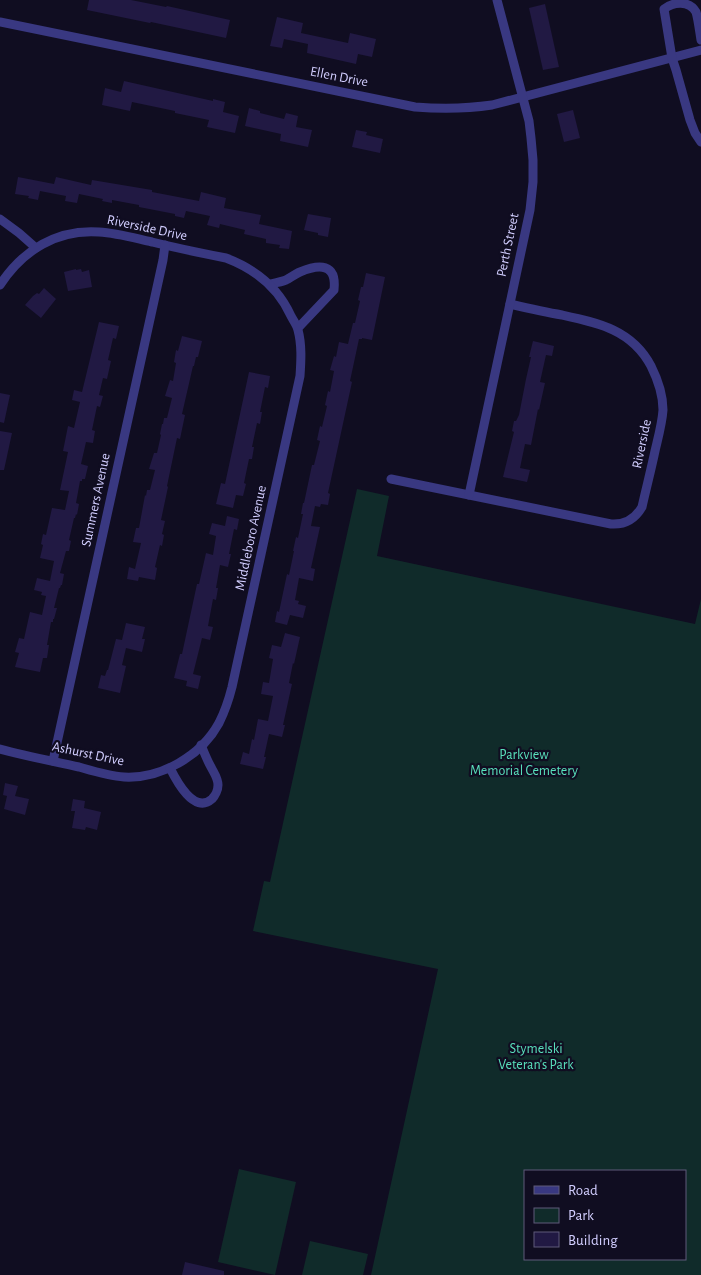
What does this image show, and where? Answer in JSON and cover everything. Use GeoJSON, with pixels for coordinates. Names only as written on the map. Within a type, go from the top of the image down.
{"type":"FeatureCollection","features":[{"type":"Feature","properties":{"kind":"street","name":"Perth Street"},"geometry":{"type":"LineString","coordinates":[[469,495],[530,210],[533,182],[531,138],[497,0]]}},
{"type":"Feature","properties":{"kind":"street"},"geometry":{"type":"LineString","coordinates":[[701,40],[696,12],[690,6],[684,2],[675,3],[664,9],[672,58],[690,120],[701,142]]}},
{"type":"Feature","properties":{"kind":"street","name":"Ellen Drive"},"geometry":{"type":"LineString","coordinates":[[0,22],[415,107],[442,109],[492,105],[701,50]]}},
{"type":"Feature","properties":{"kind":"street"},"geometry":{"type":"LineString","coordinates":[[0,219],[36,248]]}},
{"type":"Feature","properties":{"kind":"street","name":"Riverside Drive"},"geometry":{"type":"LineString","coordinates":[[0,285],[9,271],[23,257],[36,248],[61,236],[88,231],[112,233],[226,258],[253,271],[270,284],[284,302]]}},
{"type":"Feature","properties":{"kind":"street","name":"Summers Avenue"},"geometry":{"type":"LineString","coordinates":[[53,762],[153,308],[165,245]]}},
{"type":"Feature","properties":{"kind":"street"},"geometry":{"type":"LineString","coordinates":[[270,284],[284,281],[300,272],[321,266],[328,268],[333,273],[334,290],[298,328]]}},
{"type":"Feature","properties":{"kind":"street","name":"Middleboro Avenue"},"geometry":{"type":"LineString","coordinates":[[189,756],[214,731],[226,707],[300,376],[301,360],[298,328],[284,302]]}},
{"type":"Feature","properties":{"kind":"street","name":"Riverside"},"geometry":{"type":"LineString","coordinates":[[469,495],[612,524],[624,523],[636,516],[642,507],[659,435],[663,410],[656,374],[649,361],[632,342],[617,331],[600,324],[510,304]]}},
{"type":"Feature","properties":{"kind":"street"},"geometry":{"type":"LineString","coordinates":[[391,479],[469,495]]}},
{"type":"Feature","properties":{"kind":"street"},"geometry":{"type":"LineString","coordinates":[[170,768],[179,785],[193,800],[204,803],[211,800],[219,788],[218,780],[201,745]]}},
{"type":"Feature","properties":{"kind":"street","name":"Ashurst Drive"},"geometry":{"type":"LineString","coordinates":[[0,749],[124,777],[146,775],[170,768],[189,756]]}},
{"type":"Feature","properties":{"kind":"green space"},"geometry":{"type":"Polygon","coordinates":[[[357,489],[389,496],[377,556],[695,624],[701,599],[701,1275],[371,1275],[438,969],[253,931],[264,881],[270,882],[357,489]]]}},
{"type":"Feature","properties":{"kind":"green space"},"geometry":{"type":"Polygon","coordinates":[[[239,1169],[296,1182],[275,1275],[218,1262],[239,1169]]]}},
{"type":"Feature","properties":{"kind":"green space"},"geometry":{"type":"Polygon","coordinates":[[[310,1241],[368,1254],[363,1275],[302,1275],[310,1241]]]}},
{"type":"Feature","properties":{"kind":"building"},"geometry":{"type":"Polygon","coordinates":[[[89,0],[131,0],[230,20],[226,38],[87,10],[89,0]]]}},
{"type":"Feature","properties":{"kind":"building"},"geometry":{"type":"Polygon","coordinates":[[[545,4],[559,67],[543,70],[529,8],[545,4]]]}},
{"type":"Feature","properties":{"kind":"building"},"geometry":{"type":"Polygon","coordinates":[[[277,17],[303,23],[301,33],[348,43],[350,33],[376,39],[372,57],[358,54],[356,64],[307,53],[308,44],[284,39],[282,48],[270,46],[277,17]]]}},
{"type":"Feature","properties":{"kind":"building"},"geometry":{"type":"Polygon","coordinates":[[[124,81],[225,102],[223,112],[239,116],[235,133],[207,127],[209,120],[175,113],[175,111],[132,102],[130,111],[102,105],[105,88],[121,92],[124,81]]]}},
{"type":"Feature","properties":{"kind":"building"},"geometry":{"type":"Polygon","coordinates":[[[249,108],[284,119],[286,113],[298,116],[296,127],[312,130],[308,147],[280,141],[281,134],[245,126],[249,108]]]}},
{"type":"Feature","properties":{"kind":"building"},"geometry":{"type":"Polygon","coordinates":[[[573,110],[580,138],[564,142],[557,114],[573,110]]]}},
{"type":"Feature","properties":{"kind":"building"},"geometry":{"type":"Polygon","coordinates":[[[356,130],[367,132],[366,135],[383,139],[380,153],[352,147],[356,130]]]}},
{"type":"Feature","properties":{"kind":"building"},"geometry":{"type":"Polygon","coordinates":[[[18,177],[54,184],[56,177],[91,185],[92,180],[152,190],[152,192],[199,201],[201,192],[226,198],[224,208],[261,215],[259,224],[292,231],[289,249],[279,248],[280,245],[266,243],[266,239],[244,234],[245,230],[220,224],[219,228],[207,225],[210,216],[186,211],[184,218],[175,216],[175,214],[139,207],[139,205],[112,200],[112,203],[79,194],[77,203],[65,201],[66,196],[40,191],[38,200],[28,198],[29,196],[15,194],[18,177]]]}},
{"type":"Feature","properties":{"kind":"building"},"geometry":{"type":"Polygon","coordinates":[[[308,214],[331,218],[328,237],[304,230],[308,214]]]}},
{"type":"Feature","properties":{"kind":"building"},"geometry":{"type":"Polygon","coordinates":[[[81,269],[82,272],[89,270],[92,287],[68,291],[64,272],[81,269]]]}},
{"type":"Feature","properties":{"kind":"building"},"geometry":{"type":"Polygon","coordinates":[[[366,273],[385,277],[372,340],[359,339],[350,381],[352,382],[328,493],[330,494],[328,505],[321,504],[320,507],[315,506],[311,526],[320,527],[311,568],[315,569],[313,581],[299,578],[295,600],[299,601],[298,604],[306,606],[303,618],[290,615],[287,625],[275,622],[287,574],[289,575],[296,537],[298,538],[303,514],[301,514],[303,503],[320,441],[317,440],[320,426],[322,427],[328,391],[330,392],[334,371],[330,370],[334,356],[336,357],[339,342],[348,344],[353,323],[355,323],[360,301],[358,300],[366,273]]]}},
{"type":"Feature","properties":{"kind":"building"},"geometry":{"type":"Polygon","coordinates":[[[44,288],[56,299],[41,318],[25,305],[44,288]]]}},
{"type":"Feature","properties":{"kind":"building"},"geometry":{"type":"Polygon","coordinates":[[[99,322],[119,326],[116,339],[113,338],[108,360],[111,361],[107,379],[103,378],[99,395],[103,396],[100,407],[97,406],[92,430],[95,431],[93,443],[86,442],[81,464],[88,466],[85,479],[80,481],[76,503],[79,504],[77,515],[74,518],[69,540],[71,541],[69,551],[66,551],[60,573],[64,574],[54,608],[57,608],[53,622],[51,622],[47,658],[43,658],[40,672],[15,667],[19,653],[15,652],[19,638],[24,639],[30,612],[42,615],[46,596],[41,595],[42,592],[34,590],[37,578],[50,581],[54,561],[40,558],[43,545],[41,544],[43,534],[46,535],[52,508],[65,510],[69,491],[60,490],[68,452],[63,451],[68,426],[74,428],[80,402],[72,400],[74,390],[82,392],[99,322]]]}},
{"type":"Feature","properties":{"kind":"building"},"geometry":{"type":"Polygon","coordinates":[[[182,336],[202,341],[198,357],[196,357],[193,366],[182,414],[185,415],[180,439],[177,438],[167,486],[161,520],[165,521],[162,534],[164,535],[155,567],[157,568],[155,580],[139,577],[138,581],[127,579],[129,567],[135,569],[141,543],[133,542],[136,528],[139,528],[145,495],[147,490],[150,490],[155,470],[149,469],[154,453],[157,453],[162,424],[164,418],[167,418],[172,398],[165,396],[170,380],[173,381],[176,350],[178,351],[182,336]]]}},
{"type":"Feature","properties":{"kind":"building"},"geometry":{"type":"Polygon","coordinates":[[[533,341],[554,346],[552,356],[546,355],[540,382],[545,383],[531,445],[525,444],[520,468],[530,470],[527,482],[503,477],[514,432],[512,431],[514,421],[516,421],[519,415],[533,341]]]}},
{"type":"Feature","properties":{"kind":"building"},"geometry":{"type":"Polygon","coordinates":[[[249,372],[270,376],[268,388],[265,387],[260,412],[262,412],[260,424],[257,423],[252,447],[254,447],[252,459],[249,459],[243,496],[236,495],[233,508],[216,504],[221,483],[225,484],[249,372]]]}},
{"type":"Feature","properties":{"kind":"building"},"geometry":{"type":"Polygon","coordinates":[[[0,393],[10,395],[4,423],[0,422],[0,393]]]}},
{"type":"Feature","properties":{"kind":"building"},"geometry":{"type":"Polygon","coordinates":[[[0,431],[12,433],[4,470],[0,470],[0,431]]]}},
{"type":"Feature","properties":{"kind":"building"},"geometry":{"type":"Polygon","coordinates":[[[227,516],[239,519],[237,530],[234,529],[228,567],[220,565],[216,600],[213,599],[208,626],[213,627],[210,640],[202,638],[193,674],[201,676],[198,689],[186,686],[187,681],[174,678],[180,654],[182,654],[197,584],[199,584],[206,553],[213,555],[216,536],[209,534],[212,523],[225,526],[227,516]]]}},
{"type":"Feature","properties":{"kind":"building"},"geometry":{"type":"Polygon","coordinates":[[[126,623],[145,627],[142,639],[145,639],[142,652],[126,648],[122,665],[126,666],[120,693],[98,688],[101,675],[105,676],[108,670],[116,639],[122,640],[126,623]]]}},
{"type":"Feature","properties":{"kind":"building"},"geometry":{"type":"Polygon","coordinates":[[[285,633],[300,637],[289,683],[292,684],[282,737],[269,734],[263,769],[240,764],[243,752],[249,754],[258,719],[268,721],[273,696],[261,694],[263,682],[269,683],[273,659],[269,658],[272,645],[281,647],[285,633]]]}},
{"type":"Feature","properties":{"kind":"building"},"geometry":{"type":"Polygon","coordinates":[[[5,783],[18,786],[15,796],[29,799],[25,815],[4,809],[7,796],[3,795],[5,783]]]}},
{"type":"Feature","properties":{"kind":"building"},"geometry":{"type":"Polygon","coordinates":[[[73,799],[85,801],[84,808],[101,812],[97,830],[86,827],[85,830],[72,828],[75,811],[71,811],[73,799]]]}},
{"type":"Feature","properties":{"kind":"building"},"geometry":{"type":"Polygon","coordinates":[[[185,1262],[224,1271],[224,1275],[182,1275],[185,1262]]]}},
{"type":"Feature","properties":{"kind":"park label","name":"Parkview Memorial Cemetery"},"geometry":{"type":"Point","coordinates":[524,764]}},
{"type":"Feature","properties":{"kind":"park label","name":"Stymelski Veteran's Park"},"geometry":{"type":"Point","coordinates":[536,1058]}}]}
